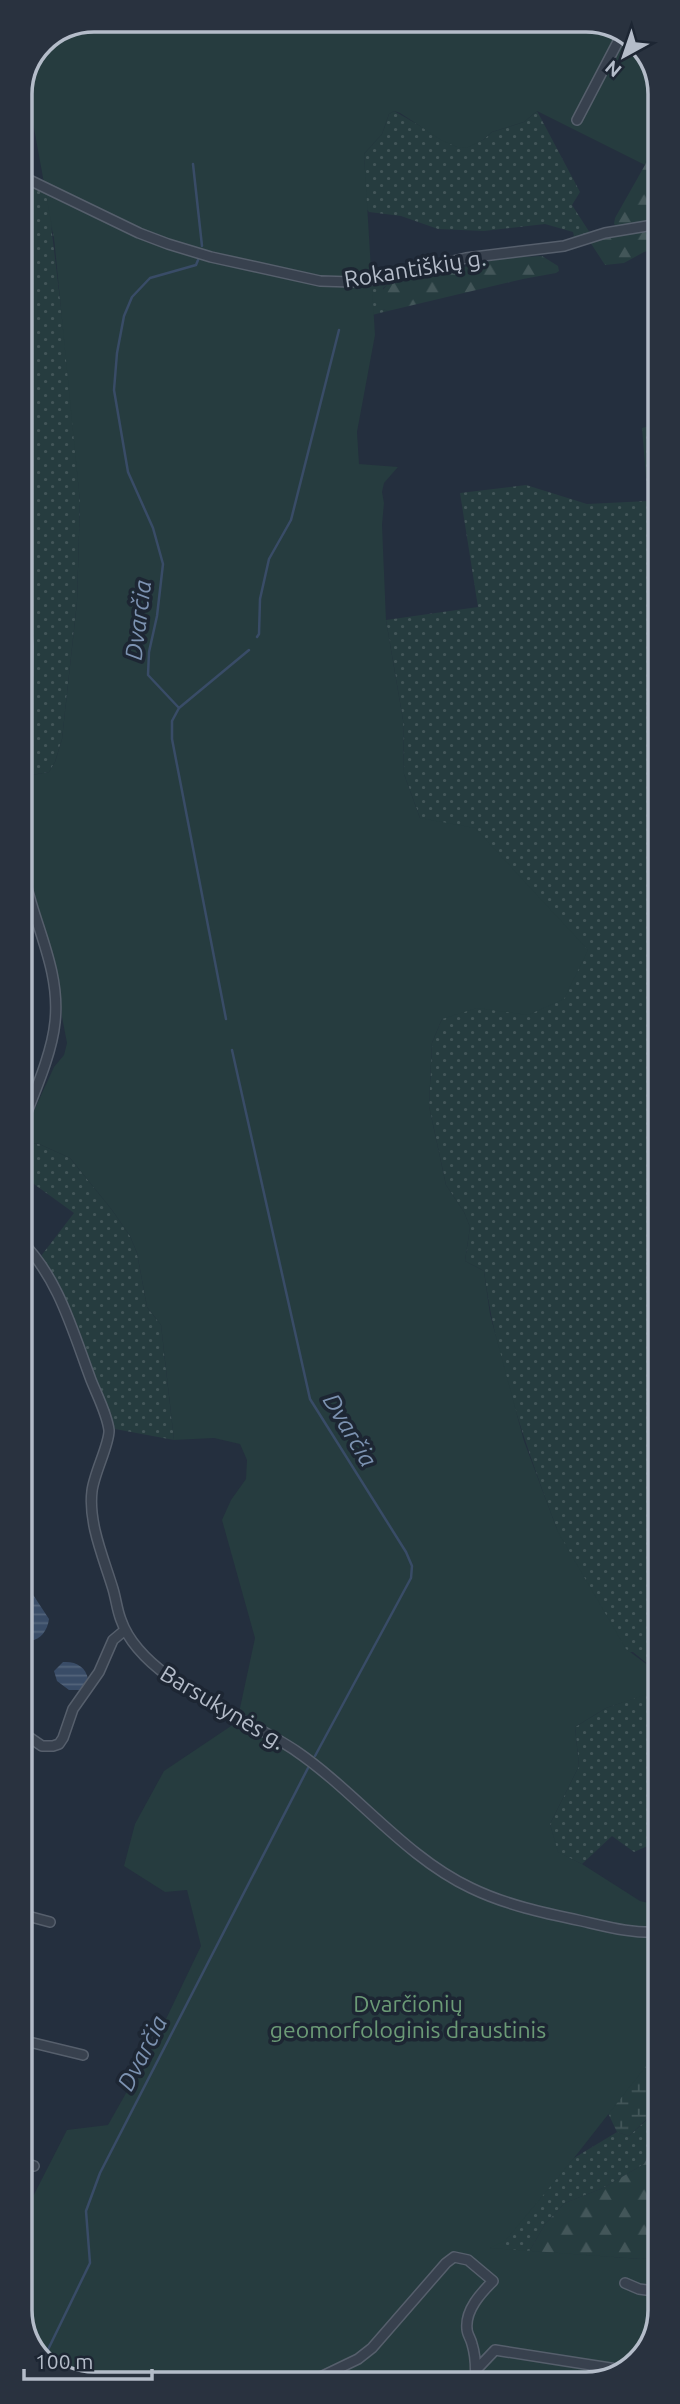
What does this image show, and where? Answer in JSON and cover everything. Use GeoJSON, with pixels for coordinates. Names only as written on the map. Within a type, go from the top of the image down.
{"type":"FeatureCollection","features":[{"type":"Feature","properties":{"kind":"street"},"geometry":{"type":"LineString","coordinates":[[577,120],[618,41]]}},
{"type":"Feature","properties":{"kind":"street","name":"Rokantiškių g."},"geometry":{"type":"LineString","coordinates":[[32,181],[168,244],[211,257],[320,281],[352,282],[378,279],[466,258],[564,246],[605,233],[648,226]]}},
{"type":"Feature","properties":{"kind":"street"},"geometry":{"type":"LineString","coordinates":[[32,906],[54,978],[56,1002],[55,1025],[32,1098]]}},
{"type":"Feature","properties":{"kind":"street","name":"Barsukynės g."},"geometry":{"type":"LineString","coordinates":[[32,1254],[51,1281],[69,1320],[109,1432],[94,1477],[92,1510],[125,1630],[141,1652],[181,1684],[292,1749],[324,1771],[448,1876],[524,1908],[625,1931],[648,1932]]}},
{"type":"Feature","properties":{"kind":"street"},"geometry":{"type":"LineString","coordinates":[[32,1739],[42,1746],[59,1744],[72,1709],[99,1672],[113,1640],[125,1630]]}},
{"type":"Feature","properties":{"kind":"street"},"geometry":{"type":"LineString","coordinates":[[32,1917],[50,1922]]}},
{"type":"Feature","properties":{"kind":"street"},"geometry":{"type":"LineString","coordinates":[[32,2043],[83,2055]]}},
{"type":"Feature","properties":{"kind":"street"},"geometry":{"type":"LineString","coordinates":[[331,2372],[358,2359],[372,2348],[454,2257],[468,2260],[493,2281],[474,2304],[467,2319],[466,2331],[472,2343],[476,2370]]}},
{"type":"Feature","properties":{"kind":"street"},"geometry":{"type":"LineString","coordinates":[[625,2283],[648,2290]]}},
{"type":"Feature","properties":{"kind":"street"},"geometry":{"type":"LineString","coordinates":[[476,2370],[495,2350],[610,2368]]}},
{"type":"Feature","properties":{"kind":"green space","name":"Dvarčionių geomorfologinis draustinis"},"geometry":{"type":"Polygon","coordinates":[[[93,32],[591,32],[610,36],[621,42],[636,56],[644,70],[648,93],[648,154],[645,165],[537,111],[524,122],[492,132],[466,148],[441,140],[400,113],[394,111],[389,114],[382,134],[364,154],[375,335],[357,432],[359,464],[398,467],[384,483],[382,492],[386,620],[403,720],[404,774],[420,818],[475,828],[588,950],[564,999],[528,1015],[477,1008],[442,1019],[432,1043],[429,1106],[446,1185],[464,1212],[470,1227],[465,1261],[484,1271],[490,1314],[524,1441],[558,1532],[626,1649],[648,1665],[648,1694],[606,1708],[575,1727],[579,1766],[550,1824],[558,1852],[640,1901],[648,1903],[648,2064],[506,2240],[490,2248],[648,2259],[648,2319],[642,2338],[636,2348],[618,2364],[599,2371],[89,2372],[70,2368],[53,2357],[40,2342],[33,2323],[32,2198],[67,2130],[108,2125],[155,2042],[201,1946],[187,1890],[165,1892],[124,1866],[135,1824],[164,1771],[237,1722],[255,1638],[222,1520],[231,1500],[246,1479],[247,1460],[240,1444],[214,1438],[174,1440],[161,1325],[147,1307],[137,1253],[130,1236],[70,1158],[32,1143],[32,1115],[54,1067],[64,1055],[67,1043],[59,980],[32,877],[32,775],[49,772],[62,739],[77,602],[80,502],[54,238],[32,117],[32,93],[36,70],[42,59],[59,42],[70,36],[93,32]]]}},
{"type":"Feature","properties":{"kind":"green space"},"geometry":{"type":"Polygon","coordinates":[[[394,111],[457,147],[483,140],[492,132],[524,122],[537,111],[580,192],[572,205],[590,233],[570,238],[574,236],[573,232],[545,224],[484,231],[438,229],[401,216],[369,212],[366,208],[364,154],[382,134],[389,114],[394,111]]]}},
{"type":"Feature","properties":{"kind":"green space"},"geometry":{"type":"Polygon","coordinates":[[[648,154],[648,221],[618,227],[614,224],[615,218],[645,165],[648,154]]]}},
{"type":"Feature","properties":{"kind":"green space"},"geometry":{"type":"Polygon","coordinates":[[[32,182],[350,288],[387,285],[383,288],[383,309],[388,311],[368,316],[237,850],[558,1532],[513,1403],[496,1338],[484,1271],[465,1261],[470,1227],[464,1212],[446,1185],[429,1106],[432,1043],[442,1019],[420,818],[404,774],[403,720],[386,620],[478,607],[460,493],[526,485],[587,504],[648,501],[648,1664],[633,1652],[589,1655],[157,668],[51,225],[70,382],[80,502],[77,602],[62,739],[49,772],[32,775],[32,182]]]}},
{"type":"Feature","properties":{"kind":"green space"},"geometry":{"type":"Polygon","coordinates":[[[648,229],[648,251],[624,263],[605,265],[590,242],[605,236],[648,229]]]}},
{"type":"Feature","properties":{"kind":"green space"},"geometry":{"type":"Polygon","coordinates":[[[542,256],[558,266],[559,271],[388,311],[379,303],[380,293],[387,285],[503,258],[542,256]]]}},
{"type":"Feature","properties":{"kind":"green space"},"geometry":{"type":"Polygon","coordinates":[[[648,427],[648,501],[642,428],[648,427]]]}},
{"type":"Feature","properties":{"kind":"green space"},"geometry":{"type":"Polygon","coordinates":[[[32,1143],[70,1158],[130,1236],[137,1253],[147,1307],[161,1325],[174,1440],[115,1429],[52,1273],[41,1256],[74,1213],[32,1183],[32,1143]]]}},
{"type":"Feature","properties":{"kind":"green space"},"geometry":{"type":"Polygon","coordinates":[[[648,1693],[648,1846],[634,1852],[612,1836],[582,1864],[557,1852],[550,1824],[579,1766],[575,1727],[606,1708],[648,1693]]]}},
{"type":"Feature","properties":{"kind":"green space"},"geometry":{"type":"Polygon","coordinates":[[[648,2026],[648,2118],[629,2136],[617,2132],[596,2088],[648,2026]]]}},
{"type":"Feature","properties":{"kind":"green space"},"geometry":{"type":"Polygon","coordinates":[[[648,2119],[648,2156],[644,2164],[603,2188],[565,2203],[545,2224],[529,2252],[489,2249],[574,2158],[617,2132],[629,2136],[648,2119]]]}},
{"type":"Feature","properties":{"kind":"green space"},"geometry":{"type":"Polygon","coordinates":[[[648,2156],[648,2259],[529,2252],[545,2224],[565,2203],[603,2188],[644,2164],[648,2156]]]}},
{"type":"Feature","properties":{"kind":"water"},"geometry":{"type":"Polygon","coordinates":[[[32,1593],[49,1619],[46,1630],[32,1640],[32,1593]]]}},
{"type":"Feature","properties":{"kind":"water"},"geometry":{"type":"Polygon","coordinates":[[[63,1662],[76,1664],[85,1671],[88,1679],[80,1690],[69,1690],[57,1681],[54,1671],[63,1662]]]}},
{"type":"Feature","properties":{"kind":"waterway","name":"Dvarčia"},"geometry":{"type":"LineString","coordinates":[[193,164],[202,246]]}},
{"type":"Feature","properties":{"kind":"waterway","name":"Dvarčia"},"geometry":{"type":"LineString","coordinates":[[198,260],[196,265],[150,278],[132,297],[124,316],[114,390],[128,472],[153,528],[163,564],[148,675],[179,708],[172,721],[172,739],[226,1019]]}},
{"type":"Feature","properties":{"kind":"waterway"},"geometry":{"type":"LineString","coordinates":[[257,637],[260,599],[269,559],[291,520],[339,330]]}},
{"type":"Feature","properties":{"kind":"waterway"},"geometry":{"type":"LineString","coordinates":[[179,708],[249,650]]}},
{"type":"Feature","properties":{"kind":"waterway","name":"Dvarčia"},"geometry":{"type":"LineString","coordinates":[[232,1050],[310,1399],[406,1552],[412,1566],[411,1578],[315,1756]]}},
{"type":"Feature","properties":{"kind":"waterway","name":"Dvarčia"},"geometry":{"type":"LineString","coordinates":[[47,2351],[90,2263],[86,2211],[100,2173],[308,1768]]}}]}
